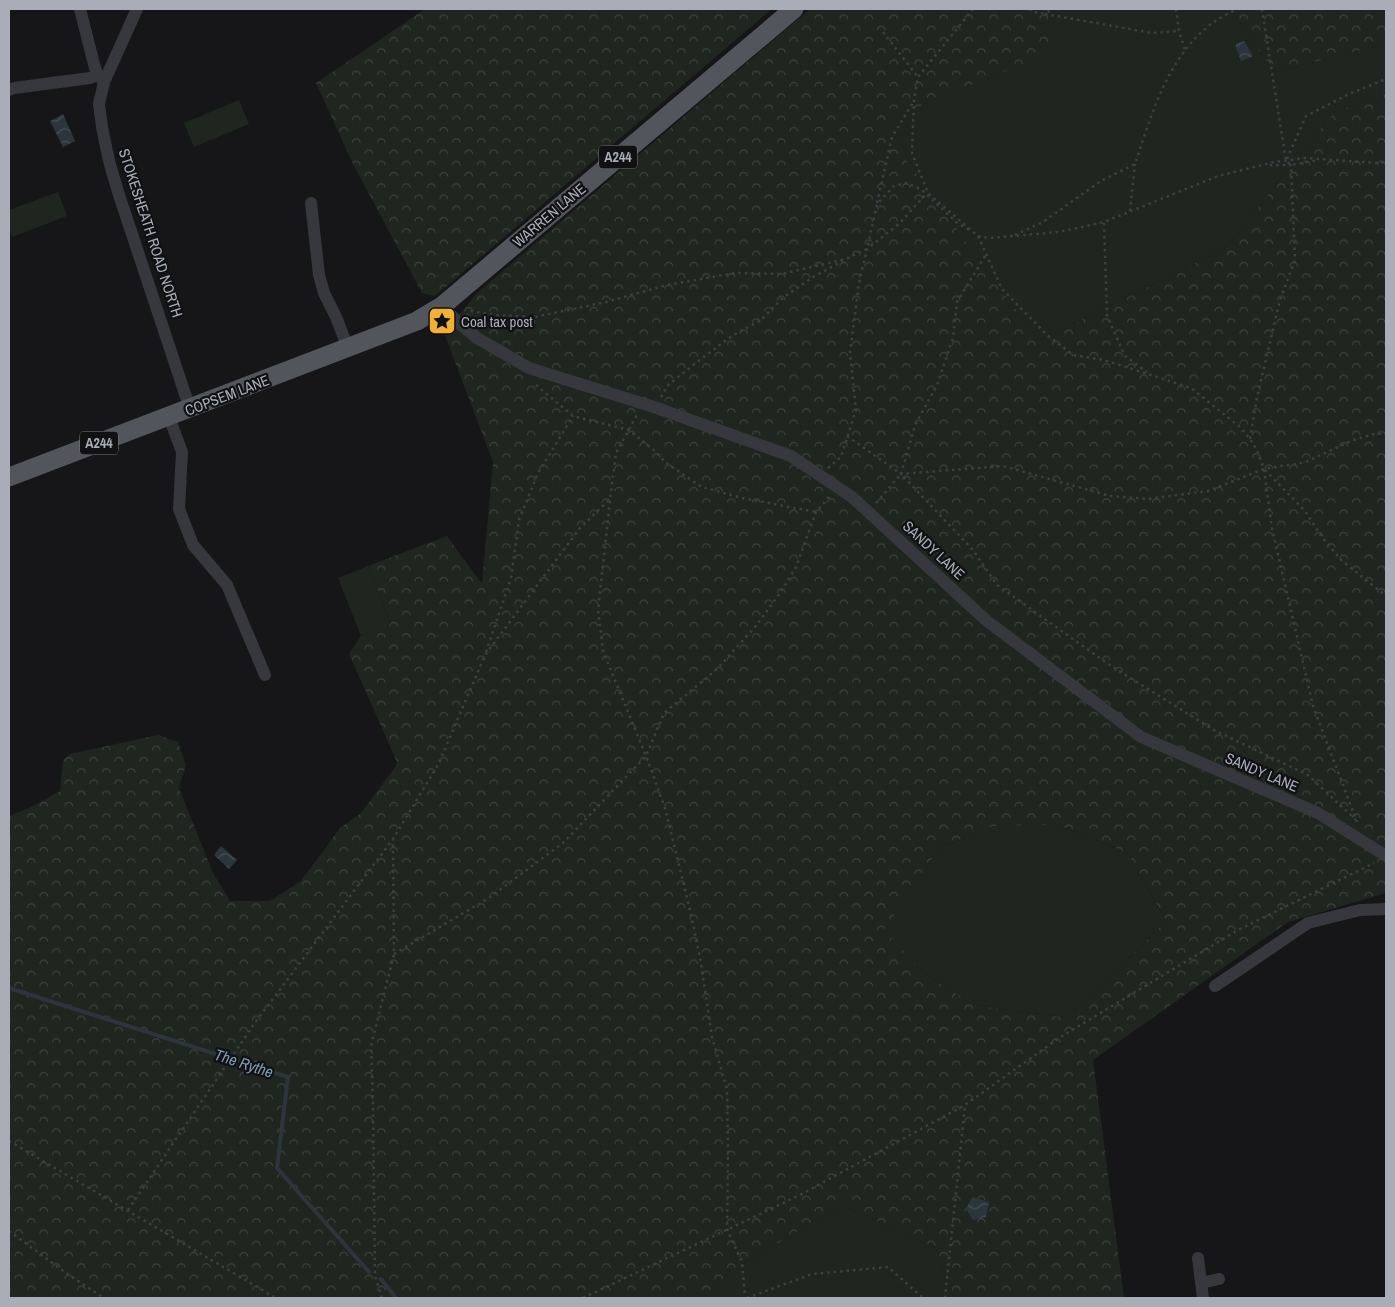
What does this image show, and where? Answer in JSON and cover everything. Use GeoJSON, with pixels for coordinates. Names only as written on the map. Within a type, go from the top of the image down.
{"type":"FeatureCollection","features":[{"type":"Feature","properties":{"kind":"main road","name":"WARREN LANE"},"geometry":{"type":"LineString","coordinates":[[442,306],[794,9]]}},
{"type":"Feature","properties":{"kind":"main road","name":"COPSEM LANE"},"geometry":{"type":"LineString","coordinates":[[9,477],[348,348],[416,321],[442,306]]}},
{"type":"Feature","properties":{"kind":"street","name":"STOKESHEATH ROAD NORTH"},"geometry":{"type":"LineString","coordinates":[[80,9],[101,78],[99,104],[109,161],[190,409]]}},
{"type":"Feature","properties":{"kind":"street"},"geometry":{"type":"LineString","coordinates":[[9,90],[101,78],[137,9]]}},
{"type":"Feature","properties":{"kind":"street"},"geometry":{"type":"LineString","coordinates":[[311,203],[319,275],[324,293],[348,348]]}},
{"type":"Feature","properties":{"kind":"street","name":"SANDY LANE"},"geometry":{"type":"LineString","coordinates":[[442,306],[477,338],[529,368],[649,405],[791,456],[852,497],[987,621],[1141,737],[1318,813],[1364,842],[1382,858]]}},
{"type":"Feature","properties":{"kind":"street"},"geometry":{"type":"LineString","coordinates":[[169,417],[182,452],[179,508],[193,545],[227,585],[266,676]]}},
{"type":"Feature","properties":{"kind":"street"},"geometry":{"type":"LineString","coordinates":[[1215,986],[1308,923],[1360,910],[1386,909]]}},
{"type":"Feature","properties":{"kind":"street"},"geometry":{"type":"LineString","coordinates":[[1198,1258],[1203,1298]]}},
{"type":"Feature","properties":{"kind":"street"},"geometry":{"type":"LineString","coordinates":[[1201,1283],[1219,1280]]}},
{"type":"Feature","properties":{"kind":"path"},"geometry":{"type":"LineString","coordinates":[[927,194],[912,153],[914,99],[918,77],[973,9]]}},
{"type":"Feature","properties":{"kind":"path"},"geometry":{"type":"LineString","coordinates":[[1029,9],[1037,14],[1152,33],[1179,31]]}},
{"type":"Feature","properties":{"kind":"path"},"geometry":{"type":"LineString","coordinates":[[1045,14],[1053,9]]}},
{"type":"Feature","properties":{"kind":"path"},"geometry":{"type":"LineString","coordinates":[[1176,9],[1179,31],[1185,50]]}},
{"type":"Feature","properties":{"kind":"path"},"geometry":{"type":"LineString","coordinates":[[1130,211],[1135,164],[1153,110],[1174,66],[1185,50],[1214,22],[1238,9]]}},
{"type":"Feature","properties":{"kind":"path"},"geometry":{"type":"LineString","coordinates":[[1250,439],[1257,397],[1280,300],[1295,260],[1291,165],[1286,160],[1262,9]]}},
{"type":"Feature","properties":{"kind":"path"},"geometry":{"type":"LineString","coordinates":[[883,32],[918,77]]}},
{"type":"Feature","properties":{"kind":"path"},"geometry":{"type":"LineString","coordinates":[[1286,160],[1306,116],[1349,94],[1386,79]]}},
{"type":"Feature","properties":{"kind":"path"},"geometry":{"type":"LineString","coordinates":[[820,476],[841,456],[856,410],[850,352],[858,284],[892,137],[914,99]]}},
{"type":"Feature","properties":{"kind":"path"},"geometry":{"type":"LineString","coordinates":[[978,236],[990,238],[1060,232],[1104,222],[1218,176],[1286,160],[1306,158],[1386,162]]}},
{"type":"Feature","properties":{"kind":"path"},"geometry":{"type":"LineString","coordinates":[[1262,165],[1291,165],[1324,159]]}},
{"type":"Feature","properties":{"kind":"path"},"geometry":{"type":"LineString","coordinates":[[1012,236],[1043,222],[1101,181],[1135,164]]}},
{"type":"Feature","properties":{"kind":"path"},"geometry":{"type":"LineString","coordinates":[[877,204],[894,186],[907,183],[922,190],[978,236],[1002,288],[1047,335],[1073,354],[1104,360],[1191,388],[1240,427],[1250,439],[1257,450],[1264,469],[1272,528],[1313,706],[1364,842]]}},
{"type":"Feature","properties":{"kind":"path"},"geometry":{"type":"LineString","coordinates":[[923,1298],[888,1267],[812,1274],[746,1298],[742,1262],[727,1229],[728,1150],[726,1090],[712,1037],[700,956],[665,808],[603,651],[598,610],[616,453],[628,430],[668,386],[701,359],[732,336],[761,320],[784,297],[813,277],[867,249],[900,223],[927,194]]}},
{"type":"Feature","properties":{"kind":"path"},"geometry":{"type":"LineString","coordinates":[[1104,222],[1107,316],[1125,356],[1150,374]]}},
{"type":"Feature","properties":{"kind":"path"},"geometry":{"type":"LineString","coordinates":[[869,512],[901,474],[915,425],[937,386],[953,338],[957,302],[986,255]]}},
{"type":"Feature","properties":{"kind":"path"},"geometry":{"type":"LineString","coordinates":[[460,324],[470,311],[495,315],[535,317],[606,302],[667,285],[735,273],[782,274],[846,259]]}},
{"type":"Feature","properties":{"kind":"path"},"geometry":{"type":"LineString","coordinates":[[535,384],[573,416],[628,430],[656,452],[666,463],[702,487],[742,498],[816,512]]}},
{"type":"Feature","properties":{"kind":"path"},"geometry":{"type":"LineString","coordinates":[[128,1210],[254,1024],[393,839],[439,763],[485,655],[511,578],[519,520],[538,473],[573,416]]}},
{"type":"Feature","properties":{"kind":"path"},"geometry":{"type":"LineString","coordinates":[[901,474],[1003,466],[1110,496],[1147,499],[1208,491],[1264,469],[1306,462],[1354,440],[1374,434],[1386,433]]}},
{"type":"Feature","properties":{"kind":"path"},"geometry":{"type":"LineString","coordinates":[[847,436],[901,474],[972,550],[997,584],[1111,666],[1214,730],[1308,775],[1357,821]]}},
{"type":"Feature","properties":{"kind":"path"},"geometry":{"type":"LineString","coordinates":[[1264,469],[1305,511],[1322,537],[1342,560],[1386,596]]}},
{"type":"Feature","properties":{"kind":"path"},"geometry":{"type":"LineString","coordinates":[[394,954],[489,898],[563,843],[646,756],[664,713],[716,670],[756,626],[780,593],[796,567],[816,512],[838,488]]}},
{"type":"Feature","properties":{"kind":"path"},"geometry":{"type":"LineString","coordinates":[[485,655],[580,528],[610,500]]}},
{"type":"Feature","properties":{"kind":"path"},"geometry":{"type":"LineString","coordinates":[[382,1298],[375,1276],[374,1105],[371,1046],[394,954],[393,839]]}},
{"type":"Feature","properties":{"kind":"path"},"geometry":{"type":"LineString","coordinates":[[583,1298],[798,1196],[965,1105],[1059,1038],[1238,930],[1382,858]]}},
{"type":"Feature","properties":{"kind":"path"},"geometry":{"type":"LineString","coordinates":[[944,1298],[965,1105]]}},
{"type":"Feature","properties":{"kind":"path"},"geometry":{"type":"LineString","coordinates":[[9,1141],[276,1298]]}},
{"type":"Feature","properties":{"kind":"path"},"geometry":{"type":"LineString","coordinates":[[9,1231],[104,1298]]}},
{"type":"Feature","properties":{"kind":"path"},"geometry":{"type":"LineString","coordinates":[[93,1291],[94,1298]]}},
{"type":"Feature","properties":{"kind":"green space"},"geometry":{"type":"Polygon","coordinates":[[[425,9],[772,9],[435,296],[422,293],[353,164],[316,83],[425,9]]]}},
{"type":"Feature","properties":{"kind":"green space"},"geometry":{"type":"Polygon","coordinates":[[[810,9],[1054,9],[1050,53],[879,123],[1039,341],[1226,248],[1334,112],[1386,94],[1386,893],[1288,922],[1093,1060],[1124,1298],[954,1298],[936,1248],[843,1206],[728,1272],[709,1298],[9,1298],[9,816],[29,808],[60,791],[63,760],[70,754],[158,735],[178,742],[186,765],[179,788],[213,873],[230,901],[270,901],[301,881],[340,828],[361,813],[397,762],[349,654],[361,636],[391,624],[368,566],[447,536],[482,584],[493,462],[444,333],[477,293],[810,9]],[[1058,825],[993,826],[939,848],[884,930],[925,974],[974,1005],[1068,1018],[1166,921],[1128,853],[1058,825]]]}},
{"type":"Feature","properties":{"kind":"green space"},"geometry":{"type":"Polygon","coordinates":[[[1054,9],[1231,9],[1274,72],[1386,44],[1386,94],[1334,112],[1226,248],[1039,341],[878,123],[1049,53],[1054,9]]]}},
{"type":"Feature","properties":{"kind":"green space"},"geometry":{"type":"Polygon","coordinates":[[[1231,9],[1386,9],[1386,44],[1274,72],[1231,9]]]}},
{"type":"Feature","properties":{"kind":"green space"},"geometry":{"type":"Polygon","coordinates":[[[239,100],[249,124],[194,147],[184,123],[239,100]]]}},
{"type":"Feature","properties":{"kind":"green space"},"geometry":{"type":"Polygon","coordinates":[[[58,192],[67,216],[12,237],[9,229],[9,210],[58,192]]]}},
{"type":"Feature","properties":{"kind":"green space"},"geometry":{"type":"Polygon","coordinates":[[[368,566],[391,625],[361,636],[338,578],[368,566]]]}},
{"type":"Feature","properties":{"kind":"green space"},"geometry":{"type":"Polygon","coordinates":[[[1058,825],[1128,853],[1166,921],[1068,1018],[974,1005],[925,974],[883,930],[939,848],[993,826],[1058,825]]]}},
{"type":"Feature","properties":{"kind":"green space"},"geometry":{"type":"Polygon","coordinates":[[[843,1206],[936,1248],[954,1298],[709,1298],[728,1272],[843,1206]]]}},
{"type":"Feature","properties":{"kind":"water"},"geometry":{"type":"Polygon","coordinates":[[[1244,41],[1253,56],[1241,61],[1236,44],[1244,41]]]}},
{"type":"Feature","properties":{"kind":"water"},"geometry":{"type":"Polygon","coordinates":[[[63,114],[75,141],[63,147],[50,121],[63,114]]]}},
{"type":"Feature","properties":{"kind":"water"},"geometry":{"type":"Polygon","coordinates":[[[221,846],[237,860],[229,869],[214,855],[221,846]]]}},
{"type":"Feature","properties":{"kind":"water"},"geometry":{"type":"Polygon","coordinates":[[[972,1197],[989,1202],[986,1217],[973,1220],[966,1209],[972,1197]]]}},
{"type":"Feature","properties":{"kind":"waterway","name":"The Rythe"},"geometry":{"type":"LineString","coordinates":[[9,988],[288,1077],[277,1168],[369,1272]]}},
{"type":"Feature","properties":{"kind":"waterway","name":"The Rythe"},"geometry":{"type":"LineString","coordinates":[[381,1279],[396,1298]]}},
{"type":"Feature","properties":{"kind":"place","name":"Coal tax post"},"geometry":{"type":"Point","coordinates":[442,321]}}]}
